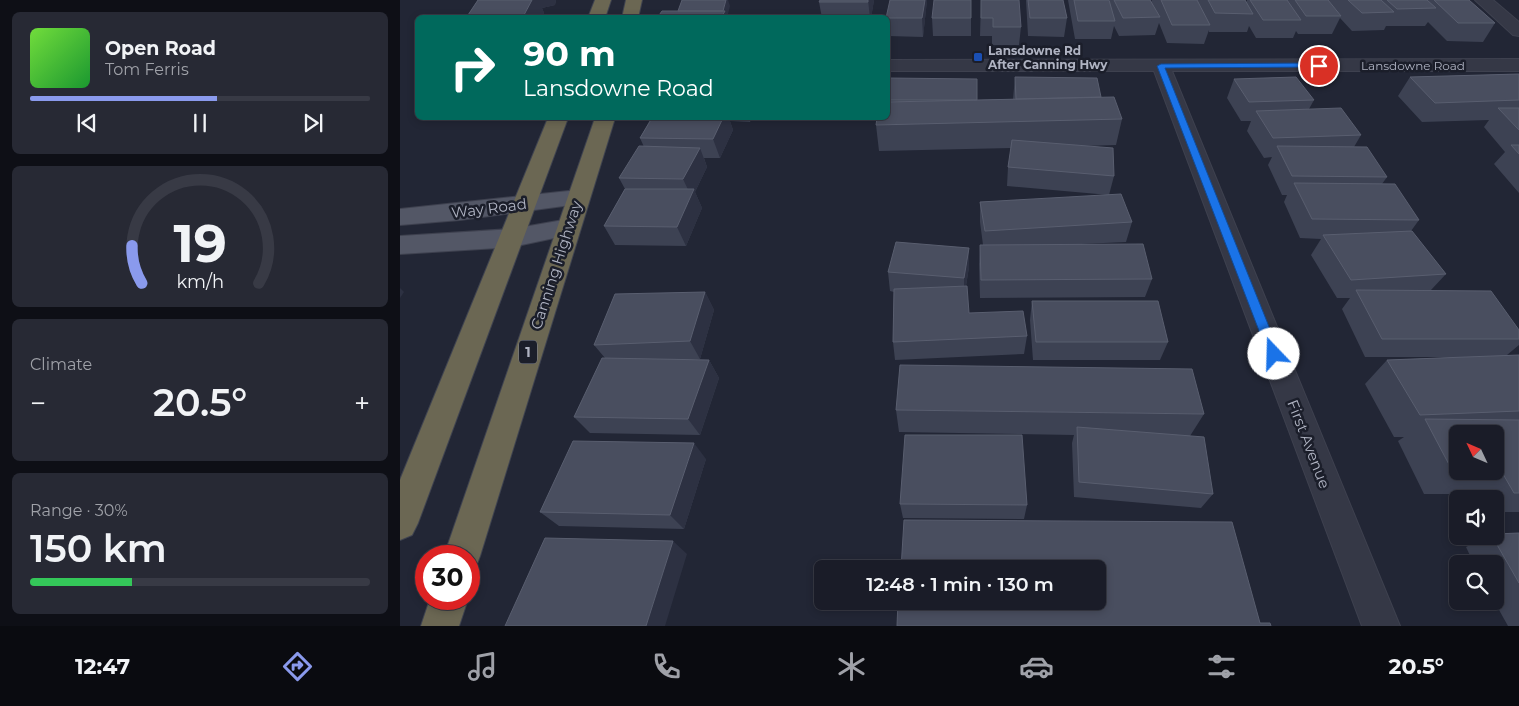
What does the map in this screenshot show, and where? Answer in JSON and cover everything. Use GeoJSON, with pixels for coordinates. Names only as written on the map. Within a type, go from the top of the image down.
{"type":"FeatureCollection","features":[{"type":"Feature","properties":{"kind":"highway"},"geometry":{"type":"LineString","coordinates":[[597,15],[603,0]]}},
{"type":"Feature","properties":{"kind":"highway"},"geometry":{"type":"LineString","coordinates":[[631,15],[634,0]]}},
{"type":"Feature","properties":{"kind":"highway"},"geometry":{"type":"LineString","coordinates":[[400,523],[557,120]]}},
{"type":"Feature","properties":{"kind":"highway","name":"Canning Highway"},"geometry":{"type":"LineString","coordinates":[[466,545],[573,212],[589,172],[604,120]]}},
{"type":"Feature","properties":{"kind":"highway"},"geometry":{"type":"LineString","coordinates":[[440,626],[445,610]]}},
{"type":"Feature","properties":{"kind":"main road","name":"Way Road"},"geometry":{"type":"LineString","coordinates":[[400,217],[524,204],[573,212]]}},
{"type":"Feature","properties":{"kind":"main road","name":"Way Road"},"geometry":{"type":"LineString","coordinates":[[400,245],[512,238],[573,212]]}},
{"type":"Feature","properties":{"kind":"street"},"geometry":{"type":"LineString","coordinates":[[1483,0],[1519,31]]}},
{"type":"Feature","properties":{"kind":"street","name":"Lansdowne Road"},"geometry":{"type":"LineString","coordinates":[[890,66],[1519,65]]}},
{"type":"Feature","properties":{"kind":"street","name":"First Avenue"},"geometry":{"type":"LineString","coordinates":[[1161,66],[1381,626]]}},
{"type":"Feature","properties":{"kind":"building"},"geometry":{"type":"Polygon","coordinates":[[[478,0],[532,0],[524,15],[468,15],[478,0]]]}},
{"type":"Feature","properties":{"kind":"building"},"geometry":{"type":"Polygon","coordinates":[[[682,0],[726,0],[723,11],[678,11],[682,0]]]}},
{"type":"Feature","properties":{"kind":"building"},"geometry":{"type":"Polygon","coordinates":[[[820,0],[868,0],[868,2],[819,2],[820,0]]]}},
{"type":"Feature","properties":{"kind":"building"},"geometry":{"type":"Polygon","coordinates":[[[890,0],[925,0],[922,18],[890,18],[890,15],[887,15],[890,0]]]}},
{"type":"Feature","properties":{"kind":"building"},"geometry":{"type":"Polygon","coordinates":[[[934,0],[971,0],[971,18],[932,18],[934,0]]]}},
{"type":"Feature","properties":{"kind":"building"},"geometry":{"type":"Polygon","coordinates":[[[981,0],[1019,0],[1021,27],[993,27],[993,18],[981,18],[981,0]]]}},
{"type":"Feature","properties":{"kind":"building"},"geometry":{"type":"Polygon","coordinates":[[[1028,0],[1063,0],[1067,18],[1030,18],[1028,0]]]}},
{"type":"Feature","properties":{"kind":"building"},"geometry":{"type":"Polygon","coordinates":[[[1074,0],[1109,0],[1115,21],[1078,21],[1074,0]]]}},
{"type":"Feature","properties":{"kind":"building"},"geometry":{"type":"Polygon","coordinates":[[[1114,0],[1150,0],[1160,17],[1123,18],[1114,0]]]}},
{"type":"Feature","properties":{"kind":"building"},"geometry":{"type":"Polygon","coordinates":[[[1161,0],[1197,0],[1210,25],[1172,25],[1161,0]]]}},
{"type":"Feature","properties":{"kind":"building"},"geometry":{"type":"Polygon","coordinates":[[[1208,0],[1245,0],[1253,14],[1215,13],[1208,0]]]}},
{"type":"Feature","properties":{"kind":"building"},"geometry":{"type":"Polygon","coordinates":[[[1250,0],[1287,0],[1301,20],[1263,20],[1250,0]]]}},
{"type":"Feature","properties":{"kind":"building"},"geometry":{"type":"Polygon","coordinates":[[[1295,0],[1328,0],[1341,16],[1306,16],[1295,0]]]}},
{"type":"Feature","properties":{"kind":"building"},"geometry":{"type":"Polygon","coordinates":[[[1348,0],[1381,0],[1394,12],[1362,13],[1348,0]]]}},
{"type":"Feature","properties":{"kind":"building"},"geometry":{"type":"Polygon","coordinates":[[[1387,0],[1427,0],[1436,8],[1397,9],[1387,0]]]}},
{"type":"Feature","properties":{"kind":"building"},"geometry":{"type":"Polygon","coordinates":[[[1434,0],[1469,0],[1495,23],[1458,23],[1434,0]]]}},
{"type":"Feature","properties":{"kind":"building"},"geometry":{"type":"Polygon","coordinates":[[[662,11],[725,11],[723,15],[659,15],[662,11]]]}},
{"type":"Feature","properties":{"kind":"building"},"geometry":{"type":"Polygon","coordinates":[[[1519,74],[1519,100],[1435,103],[1410,77],[1519,74]]]}},
{"type":"Feature","properties":{"kind":"building"},"geometry":{"type":"Polygon","coordinates":[[[1015,77],[1097,78],[1101,97],[1016,99],[1015,77]]]}},
{"type":"Feature","properties":{"kind":"building"},"geometry":{"type":"Polygon","coordinates":[[[1296,77],[1314,100],[1249,102],[1234,79],[1296,77]]]}},
{"type":"Feature","properties":{"kind":"building"},"geometry":{"type":"Polygon","coordinates":[[[890,78],[977,79],[977,100],[890,100],[890,78]]]}},
{"type":"Feature","properties":{"kind":"building"},"geometry":{"type":"Polygon","coordinates":[[[1114,97],[1122,119],[876,125],[877,120],[890,120],[890,102],[1114,97]]]}},
{"type":"Feature","properties":{"kind":"building"},"geometry":{"type":"Polygon","coordinates":[[[1341,108],[1361,135],[1273,138],[1256,111],[1341,108]]]}},
{"type":"Feature","properties":{"kind":"building"},"geometry":{"type":"Polygon","coordinates":[[[1498,108],[1519,108],[1519,130],[1498,108]]]}},
{"type":"Feature","properties":{"kind":"building"},"geometry":{"type":"Polygon","coordinates":[[[651,120],[722,120],[713,139],[640,138],[651,120]]]}},
{"type":"Feature","properties":{"kind":"building"},"geometry":{"type":"Polygon","coordinates":[[[1012,140],[1113,148],[1114,176],[1008,167],[1012,140]]]}},
{"type":"Feature","properties":{"kind":"building"},"geometry":{"type":"Polygon","coordinates":[[[1511,145],[1519,145],[1519,154],[1511,145]]]}},
{"type":"Feature","properties":{"kind":"building"},"geometry":{"type":"Polygon","coordinates":[[[639,146],[700,148],[683,179],[619,178],[639,146]]]}},
{"type":"Feature","properties":{"kind":"building"},"geometry":{"type":"Polygon","coordinates":[[[1277,146],[1367,147],[1387,177],[1292,176],[1277,146]]]}},
{"type":"Feature","properties":{"kind":"building"},"geometry":{"type":"Polygon","coordinates":[[[1294,183],[1395,184],[1419,220],[1312,219],[1294,183]]]}},
{"type":"Feature","properties":{"kind":"building"},"geometry":{"type":"Polygon","coordinates":[[[625,189],[694,189],[677,227],[604,226],[625,189]]]}},
{"type":"Feature","properties":{"kind":"building"},"geometry":{"type":"Polygon","coordinates":[[[1121,194],[1132,222],[985,231],[980,202],[1121,194]]]}},
{"type":"Feature","properties":{"kind":"building"},"geometry":{"type":"Polygon","coordinates":[[[1412,231],[1446,274],[1351,280],[1323,235],[1412,231]]]}},
{"type":"Feature","properties":{"kind":"building"},"geometry":{"type":"Polygon","coordinates":[[[896,242],[969,248],[964,278],[888,272],[896,242]]]}},
{"type":"Feature","properties":{"kind":"building"},"geometry":{"type":"Polygon","coordinates":[[[1143,244],[1152,279],[981,280],[980,245],[1143,244]]]}},
{"type":"Feature","properties":{"kind":"building"},"geometry":{"type":"Polygon","coordinates":[[[967,286],[969,313],[1023,311],[1027,336],[893,342],[894,289],[967,286]]]}},
{"type":"Feature","properties":{"kind":"building"},"geometry":{"type":"Polygon","coordinates":[[[1356,290],[1491,291],[1519,330],[1519,339],[1382,339],[1356,290]]]}},
{"type":"Feature","properties":{"kind":"building"},"geometry":{"type":"Polygon","coordinates":[[[705,292],[690,341],[594,345],[615,294],[705,292]]]}},
{"type":"Feature","properties":{"kind":"building"},"geometry":{"type":"Polygon","coordinates":[[[1032,301],[1158,301],[1168,342],[1036,342],[1032,301]]]}},
{"type":"Feature","properties":{"kind":"building"},"geometry":{"type":"Polygon","coordinates":[[[1519,355],[1519,411],[1420,415],[1387,360],[1519,355]]]}},
{"type":"Feature","properties":{"kind":"building"},"geometry":{"type":"Polygon","coordinates":[[[602,358],[709,360],[688,419],[574,417],[602,358]]]}},
{"type":"Feature","properties":{"kind":"building"},"geometry":{"type":"Polygon","coordinates":[[[900,365],[1192,369],[1204,414],[896,410],[900,365]]]}},
{"type":"Feature","properties":{"kind":"building"},"geometry":{"type":"Polygon","coordinates":[[[1425,419],[1519,420],[1519,493],[1514,493],[1504,476],[1504,425],[1449,425],[1449,465],[1425,419]]]}},
{"type":"Feature","properties":{"kind":"building"},"geometry":{"type":"Polygon","coordinates":[[[1077,427],[1204,437],[1213,494],[1079,482],[1077,427]]]}},
{"type":"Feature","properties":{"kind":"building"},"geometry":{"type":"Polygon","coordinates":[[[905,435],[1022,435],[1027,505],[900,504],[905,435]]]}},
{"type":"Feature","properties":{"kind":"building"},"geometry":{"type":"Polygon","coordinates":[[[573,441],[694,443],[670,515],[540,512],[573,441]]]}},
{"type":"Feature","properties":{"kind":"building"},"geometry":{"type":"Polygon","coordinates":[[[904,520],[1232,522],[1260,623],[1270,623],[1271,626],[897,626],[898,610],[1106,610],[1106,560],[902,560],[904,520]]]}},
{"type":"Feature","properties":{"kind":"building"},"geometry":{"type":"Polygon","coordinates":[[[1519,533],[1519,583],[1497,545],[1504,545],[1504,534],[1519,533]]]}},
{"type":"Feature","properties":{"kind":"building"},"geometry":{"type":"Polygon","coordinates":[[[545,538],[673,541],[646,626],[505,626],[545,538]]]}},
{"type":"Feature","properties":{"kind":"place","name":"Lansdowne Rd After Canning Hwy"},"geometry":{"type":"Point","coordinates":[978,57]}},
{"type":"Feature","properties":{"kind":"route"},"geometry":{"type":"LineString","coordinates":[[1274,354],[1161,66],[1319,66]]}}]}
